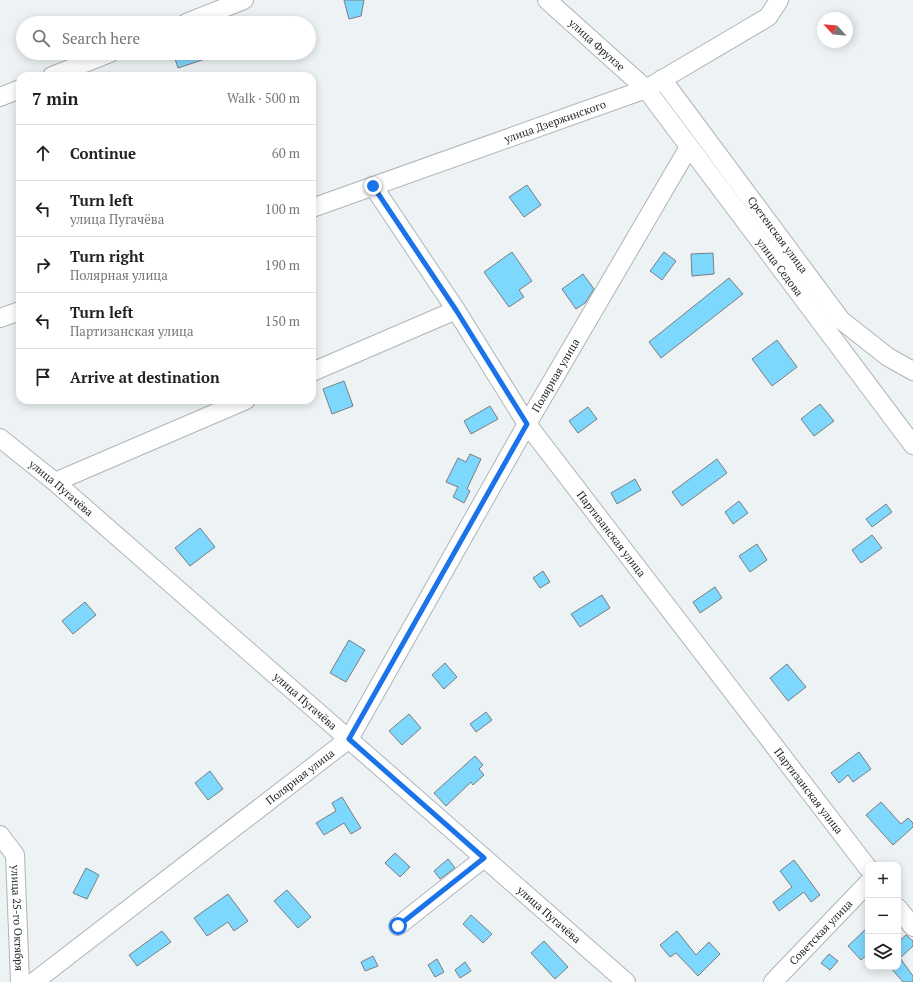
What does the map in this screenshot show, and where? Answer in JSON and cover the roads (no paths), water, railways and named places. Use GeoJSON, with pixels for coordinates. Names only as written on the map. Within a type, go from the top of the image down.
{"type":"FeatureCollection","features":[{"type":"Feature","properties":{"kind":"street"},"geometry":{"type":"LineString","coordinates":[[204,16],[244,0]]}},
{"type":"Feature","properties":{"kind":"street","name":"улица Фрунзе"},"geometry":{"type":"LineString","coordinates":[[547,0],[646,89]]}},
{"type":"Feature","properties":{"kind":"street","name":"улица Дзержинского"},"geometry":{"type":"LineString","coordinates":[[316,207],[646,89],[768,17],[779,0]]}},
{"type":"Feature","properties":{"kind":"street"},"geometry":{"type":"LineString","coordinates":[[62,72],[92,60]]}},
{"type":"Feature","properties":{"kind":"street","name":"Сретенская улица"},"geometry":{"type":"LineString","coordinates":[[662,79],[841,320],[888,357],[913,371]]}},
{"type":"Feature","properties":{"kind":"street","name":"улица Седова"},"geometry":{"type":"LineString","coordinates":[[646,89],[913,445]]}},
{"type":"Feature","properties":{"kind":"street"},"geometry":{"type":"LineString","coordinates":[[0,96],[16,90]]}},
{"type":"Feature","properties":{"kind":"street","name":"Полярная улица"},"geometry":{"type":"LineString","coordinates":[[34,982],[349,739],[527,424],[689,147]]}},
{"type":"Feature","properties":{"kind":"street","name":"Партизанская улица"},"geometry":{"type":"LineString","coordinates":[[373,186],[456,310],[527,424],[865,864]]}},
{"type":"Feature","properties":{"kind":"street"},"geometry":{"type":"LineString","coordinates":[[316,370],[456,310]]}},
{"type":"Feature","properties":{"kind":"street"},"geometry":{"type":"LineString","coordinates":[[0,318],[16,312]]}},
{"type":"Feature","properties":{"kind":"street"},"geometry":{"type":"LineString","coordinates":[[55,482],[237,404]]}},
{"type":"Feature","properties":{"kind":"street","name":"улица Пугачёва"},"geometry":{"type":"LineString","coordinates":[[0,438],[55,482],[626,982]]}},
{"type":"Feature","properties":{"kind":"street","name":"улица 25-го Октября"},"geometry":{"type":"LineString","coordinates":[[0,835],[15,855],[20,982]]}},
{"type":"Feature","properties":{"kind":"street"},"geometry":{"type":"LineString","coordinates":[[398,926],[484,858]]}},
{"type":"Feature","properties":{"kind":"street","name":"Советская улица"},"geometry":{"type":"LineString","coordinates":[[773,982],[865,886]]}},
{"type":"Feature","properties":{"kind":"street"},"geometry":{"type":"LineString","coordinates":[[901,912],[913,927]]}}]}
